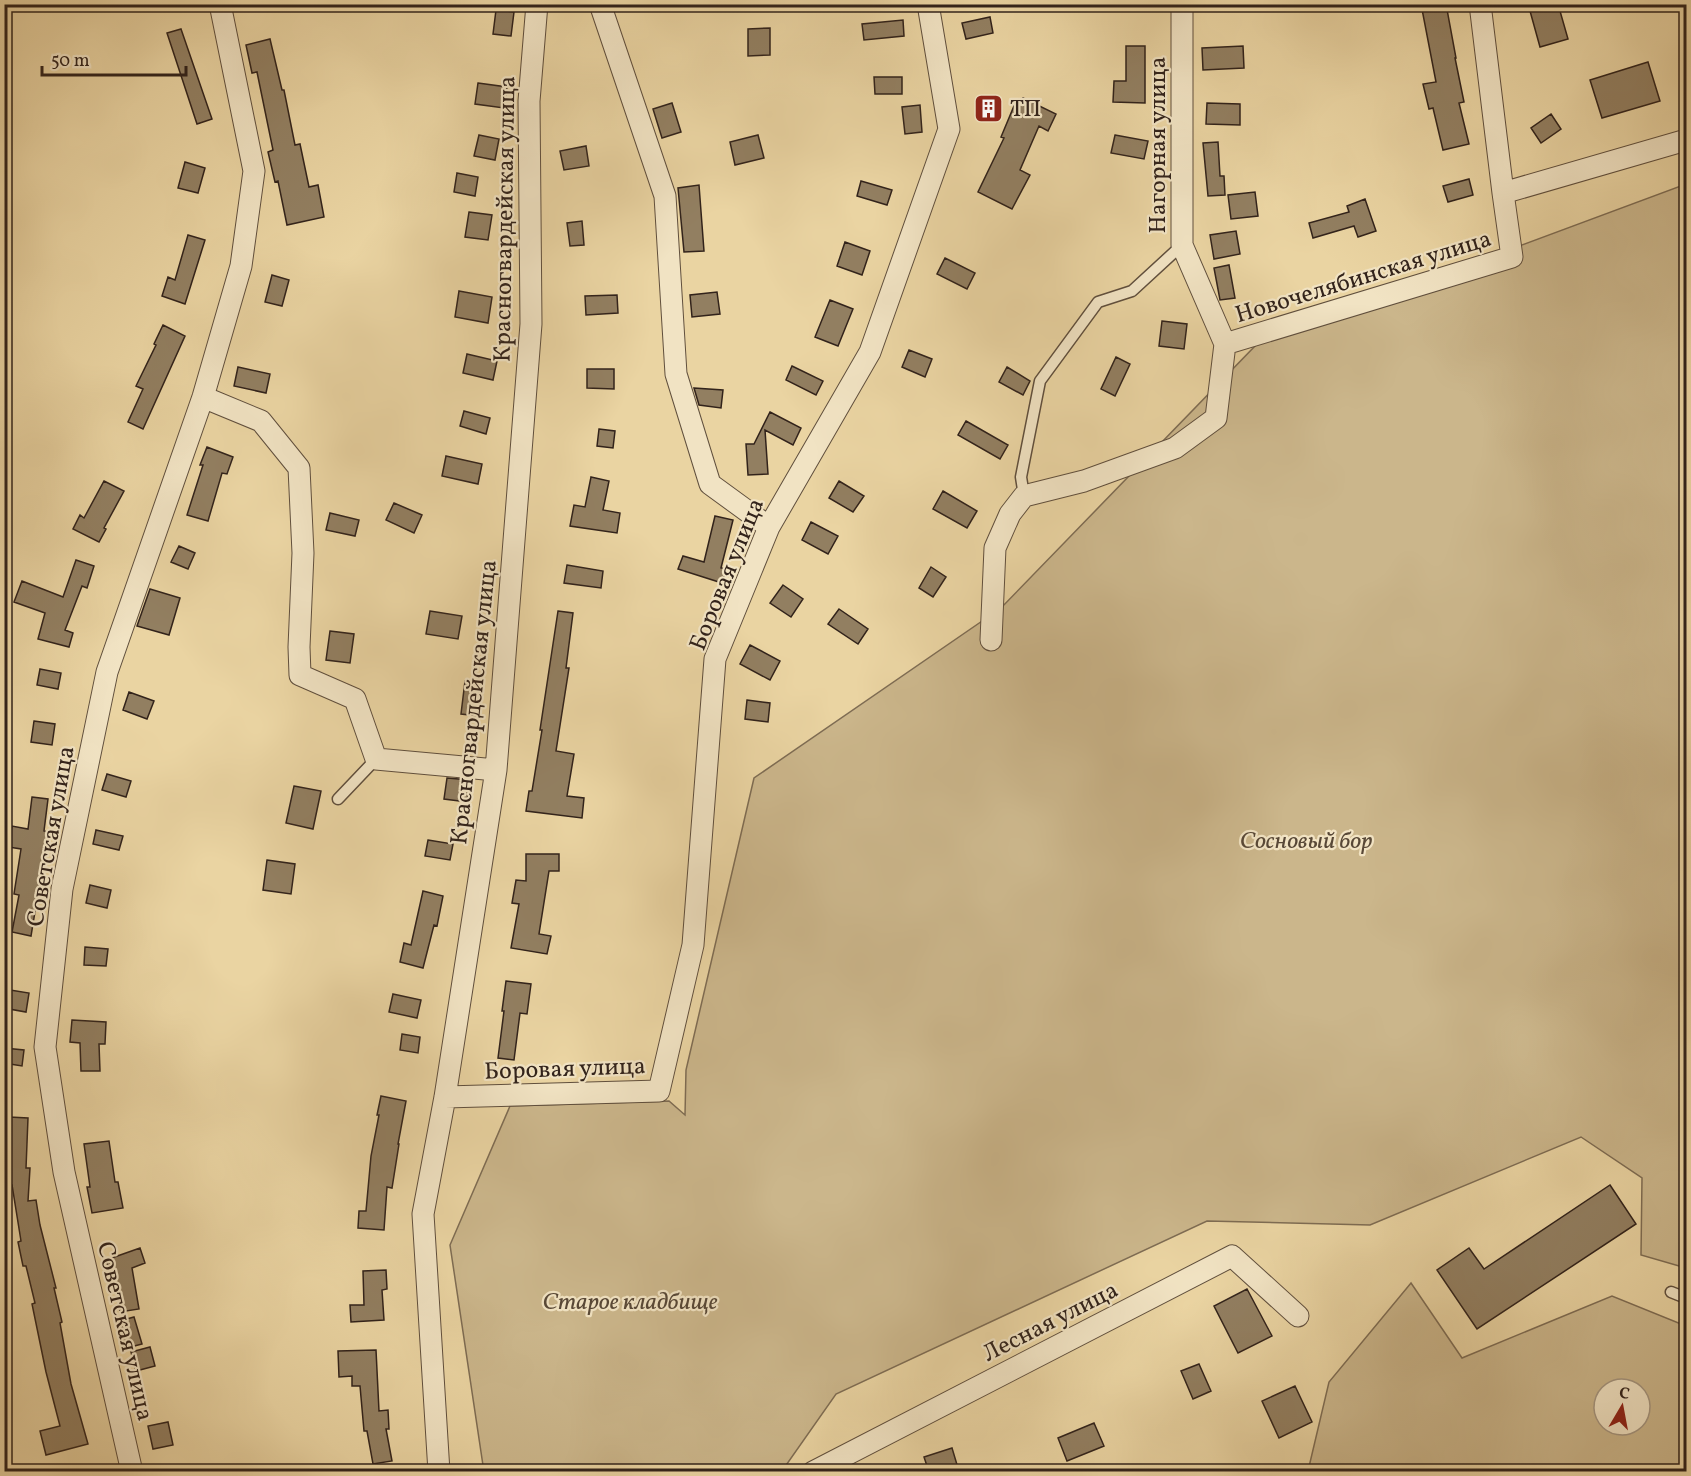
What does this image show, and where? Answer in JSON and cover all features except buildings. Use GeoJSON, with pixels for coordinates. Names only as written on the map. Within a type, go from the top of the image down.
{"type":"FeatureCollection","features":[{"type":"Feature","properties":{"kind":"street","name":"Советская улица"},"geometry":{"type":"LineString","coordinates":[[132,1472],[64,1172],[45,1047],[62,889],[106,672],[203,397],[241,266],[254,171],[220,4]]}},
{"type":"Feature","properties":{"kind":"street","name":"Красногвардейская улица"},"geometry":{"type":"LineString","coordinates":[[439,1472],[423,1214],[445,1097],[496,770],[531,324],[529,101],[537,4]]}},
{"type":"Feature","properties":{"kind":"street"},"geometry":{"type":"LineString","coordinates":[[600,4],[665,196],[676,374],[710,484],[769,527]]}},
{"type":"Feature","properties":{"kind":"street","name":"Боровая улица"},"geometry":{"type":"LineString","coordinates":[[445,1097],[659,1091],[693,945],[715,658],[769,527],[870,352],[949,129],[928,4]]}},
{"type":"Feature","properties":{"kind":"street","name":"Нагорная улица"},"geometry":{"type":"LineString","coordinates":[[1182,4],[1182,245],[1225,344]]}},
{"type":"Feature","properties":{"kind":"street"},"geometry":{"type":"LineString","coordinates":[[1480,4],[1503,193]]}},
{"type":"Feature","properties":{"kind":"street","name":"Новочелябинская улица"},"geometry":{"type":"LineString","coordinates":[[1225,344],[1512,257],[1503,193],[1686,140]]}},
{"type":"Feature","properties":{"kind":"street"},"geometry":{"type":"LineString","coordinates":[[991,640],[995,548],[1010,514],[1024,496],[1084,481],[1175,448],[1216,418],[1225,344]]}},
{"type":"Feature","properties":{"kind":"street"},"geometry":{"type":"LineString","coordinates":[[203,397],[261,421],[299,468],[303,553],[300,675],[355,699],[376,759],[496,770]]}},
{"type":"Feature","properties":{"kind":"street","name":"Лесная улица"},"geometry":{"type":"LineString","coordinates":[[813,1472],[1232,1256],[1298,1316]]}},
{"type":"Feature","properties":{"kind":"lane"},"geometry":{"type":"LineString","coordinates":[[1024,496],[1021,477],[1040,381],[1098,302],[1132,291],[1182,245]]}},
{"type":"Feature","properties":{"kind":"lane"},"geometry":{"type":"LineString","coordinates":[[339,799],[376,759]]}},
{"type":"Feature","properties":{"kind":"lane"},"geometry":{"type":"LineString","coordinates":[[1671,1292],[1686,1299]]}},
{"type":"Feature","properties":{"kind":"green space","name":"Сосновый бор"},"geometry":{"type":"Polygon","coordinates":[[[1686,184],[1686,1268],[1641,1255],[1642,1178],[1581,1137],[1370,1225],[1207,1221],[836,1394],[782,1471],[484,1472],[450,1245],[510,1106],[669,1101],[685,1115],[686,1070],[754,778],[1001,608],[1258,343],[1686,184]]]}},
{"type":"Feature","properties":{"kind":"green space"},"geometry":{"type":"Polygon","coordinates":[[[1411,1283],[1462,1358],[1612,1296],[1686,1326],[1686,1471],[1308,1471],[1329,1382],[1411,1283]]]}},
{"type":"Feature","properties":{"kind":"place","name":"ТП"},"geometry":{"type":"Point","coordinates":[989,108]}},
{"type":"Feature","properties":{"kind":"park label","name":"Старое кладбище"},"geometry":{"type":"Point","coordinates":[630,1301]}}]}
